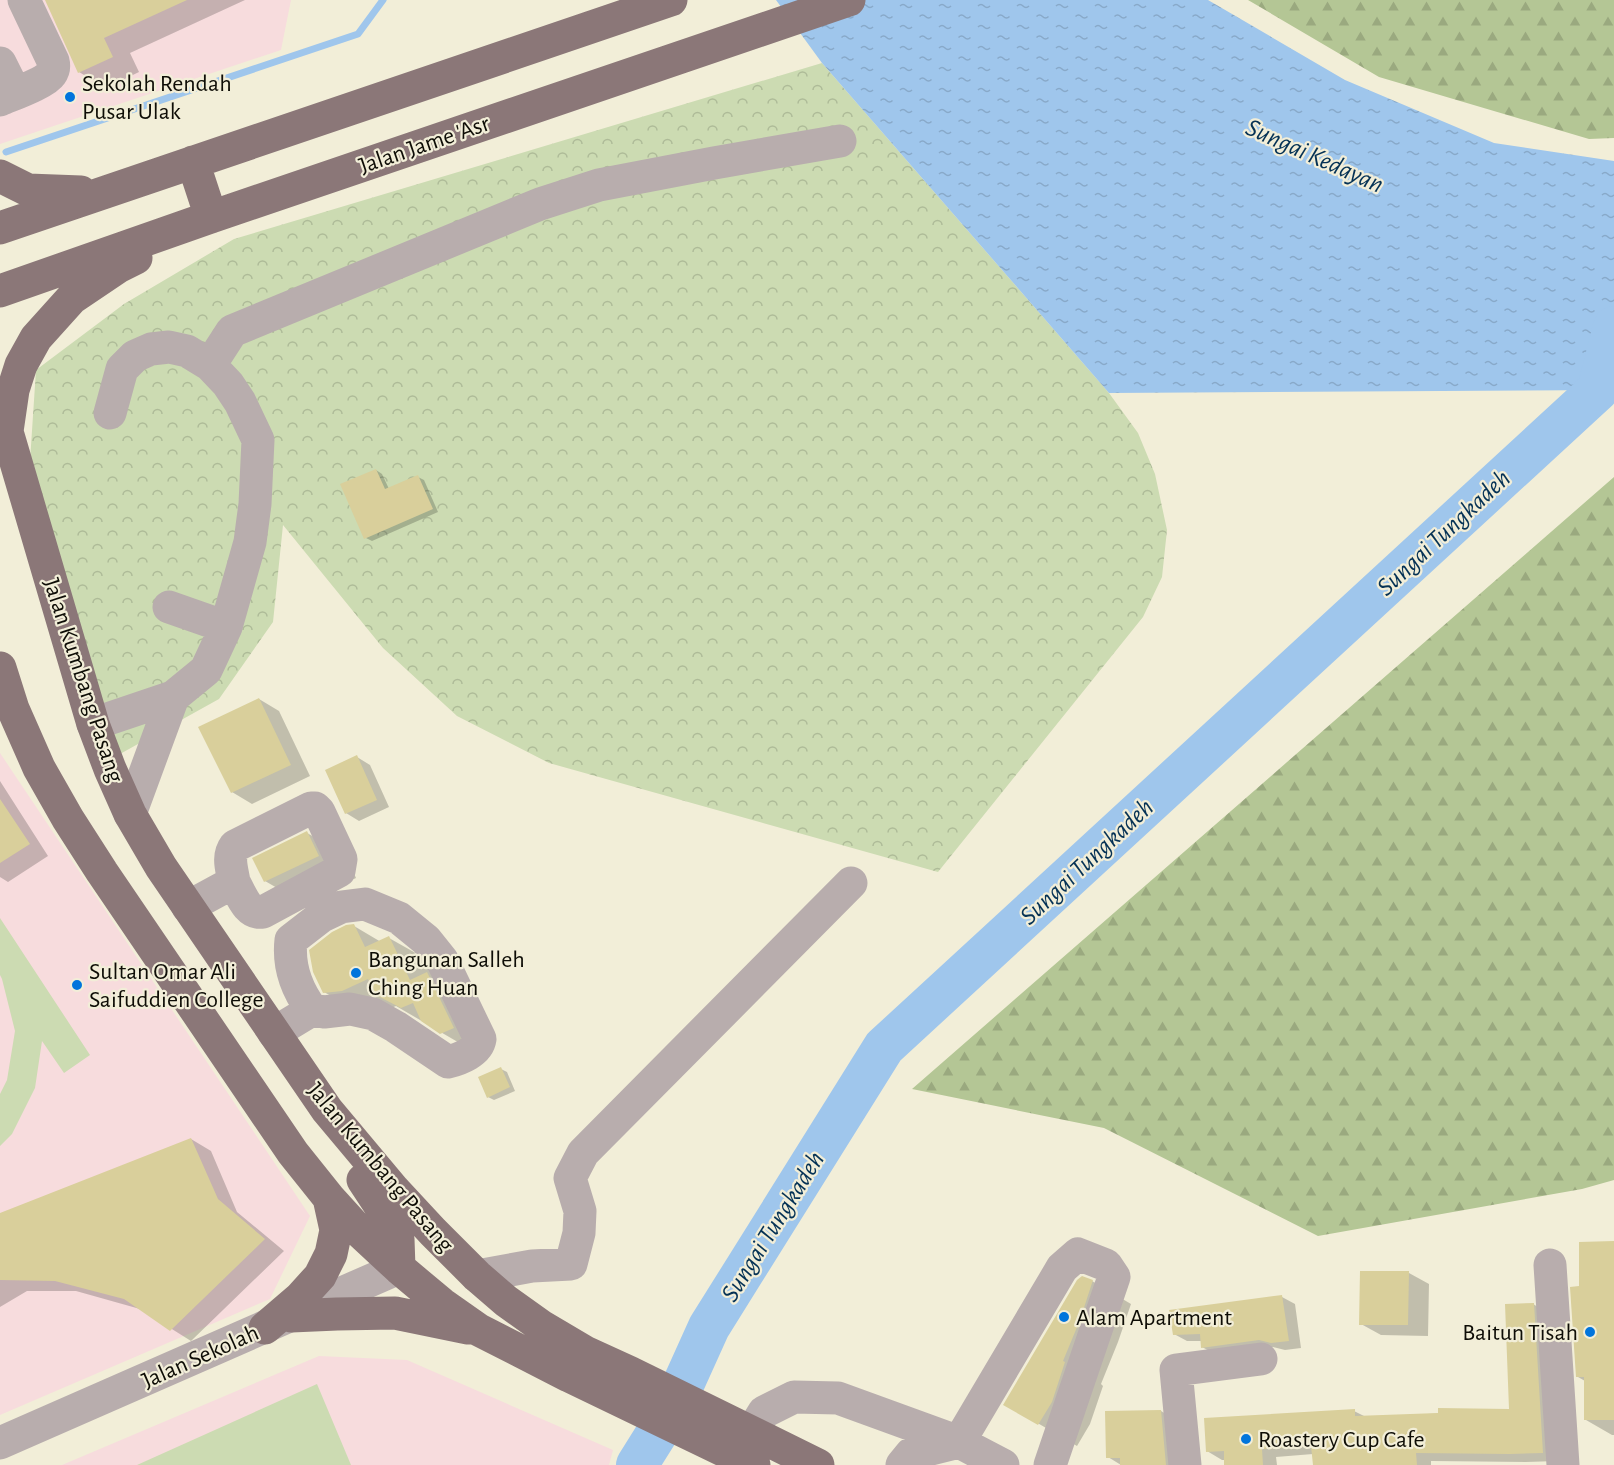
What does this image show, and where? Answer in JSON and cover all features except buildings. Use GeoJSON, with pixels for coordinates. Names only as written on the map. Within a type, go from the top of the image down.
{"type":"FeatureCollection","features":[{"type":"Feature","properties":{"kind":"main road"},"geometry":{"type":"LineString","coordinates":[[0,228],[671,0]]}},
{"type":"Feature","properties":{"kind":"main road","name":"Jalan Jame 'Asr"},"geometry":{"type":"LineString","coordinates":[[0,291],[849,0]]}},
{"type":"Feature","properties":{"kind":"main road"},"geometry":{"type":"LineString","coordinates":[[3,419],[21,364],[36,338],[72,298],[118,267],[211,217],[193,162]]}},
{"type":"Feature","properties":{"kind":"main road"},"geometry":{"type":"LineString","coordinates":[[0,176],[28,190],[101,193]]}},
{"type":"Feature","properties":{"kind":"main road","name":"Jalan Kumbang Pasang"},"geometry":{"type":"LineString","coordinates":[[3,419],[93,724],[130,814],[161,867],[327,1110],[394,1190],[477,1276],[541,1326],[585,1352],[624,1386],[736,1448],[818,1465]]}},
{"type":"Feature","properties":{"kind":"main road","name":"Jalan Kumbang Pasang"},"geometry":{"type":"LineString","coordinates":[[0,668],[14,709],[39,768],[68,819],[279,1133],[329,1198],[359,1231],[399,1268],[442,1304],[479,1330],[569,1376],[624,1386]]}},
{"type":"Feature","properties":{"kind":"main road"},"geometry":{"type":"LineString","coordinates":[[327,1110],[348,1158],[390,1221],[398,1239],[399,1268],[438,1275],[507,1301]]}},
{"type":"Feature","properties":{"kind":"main road"},"geometry":{"type":"LineString","coordinates":[[278,1322],[320,1276],[331,1254],[336,1230],[329,1198]]}},
{"type":"Feature","properties":{"kind":"main road"},"geometry":{"type":"LineString","coordinates":[[278,1322],[337,1314],[394,1313],[479,1330]]}},
{"type":"Feature","properties":{"kind":"street"},"geometry":{"type":"LineString","coordinates":[[0,63],[8,97],[44,80],[51,75],[54,68],[53,61],[24,0]]}},
{"type":"Feature","properties":{"kind":"street"},"geometry":{"type":"LineString","coordinates":[[210,365],[232,331],[540,204],[599,185],[840,141]]}},
{"type":"Feature","properties":{"kind":"street"},"geometry":{"type":"LineString","coordinates":[[93,724],[173,697],[206,670],[226,627],[250,542],[255,504],[258,440],[240,402],[228,384],[210,365],[187,351],[170,347],[151,349],[135,356],[122,369],[110,413]]}},
{"type":"Feature","properties":{"kind":"street"},"geometry":{"type":"LineString","coordinates":[[169,607],[226,627]]}},
{"type":"Feature","properties":{"kind":"street"},"geometry":{"type":"LineString","coordinates":[[130,814],[173,697]]}},
{"type":"Feature","properties":{"kind":"street"},"geometry":{"type":"LineString","coordinates":[[188,907],[234,882]]}},
{"type":"Feature","properties":{"kind":"street"},"geometry":{"type":"LineString","coordinates":[[477,1276],[532,1266],[571,1264],[579,1233],[580,1210],[570,1178],[583,1153],[851,883]]}},
{"type":"Feature","properties":{"kind":"street"},"geometry":{"type":"LineString","coordinates":[[274,1033],[312,1010],[324,1012],[350,1009],[373,1014],[448,1062],[456,1060],[479,1045],[480,1039],[442,960],[426,940],[399,918],[365,904],[341,907],[322,916],[291,940],[294,978],[303,998],[312,1010]]}},
{"type":"Feature","properties":{"kind":"street"},"geometry":{"type":"LineString","coordinates":[[902,1465],[911,1454],[959,1442],[1062,1268],[1078,1254],[1106,1265],[1114,1277],[1050,1465]]}},
{"type":"Feature","properties":{"kind":"street"},"geometry":{"type":"LineString","coordinates":[[1550,1265],[1563,1465]]}},
{"type":"Feature","properties":{"kind":"street","name":"Jalan Sekolah"},"geometry":{"type":"LineString","coordinates":[[0,1443],[399,1268]]}},
{"type":"Feature","properties":{"kind":"street"},"geometry":{"type":"LineString","coordinates":[[1185,1465],[1176,1370],[1261,1359]]}},
{"type":"Feature","properties":{"kind":"street"},"geometry":{"type":"LineString","coordinates":[[736,1448],[764,1412],[794,1397],[838,1398],[959,1442],[1003,1465]]}},
{"type":"Feature","properties":{"kind":"shaded area","name":"Sekolah Rendah Pusar Ulak"},"geometry":{"type":"Polygon","coordinates":[[[0,0],[291,0],[281,50],[0,144],[0,0]]]}},
{"type":"Feature","properties":{"kind":"shaded area","name":"Sultan Omar Ali Saifuddien College"},"geometry":{"type":"Polygon","coordinates":[[[0,753],[310,1216],[270,1299],[0,1415],[0,753]]]}},
{"type":"Feature","properties":{"kind":"shaded area"},"geometry":{"type":"Polygon","coordinates":[[[319,1356],[407,1360],[613,1450],[609,1465],[62,1465],[319,1356]]]}},
{"type":"Feature","properties":{"kind":"green space"},"geometry":{"type":"Polygon","coordinates":[[[1248,0],[1614,0],[1614,138],[1589,139],[1379,77],[1248,0]]]}},
{"type":"Feature","properties":{"kind":"green space"},"geometry":{"type":"Polygon","coordinates":[[[822,63],[1109,393],[1138,433],[1155,474],[1167,530],[1162,577],[1143,617],[938,872],[549,763],[457,716],[383,648],[283,525],[273,622],[219,699],[120,754],[29,476],[36,370],[124,304],[234,239],[822,63]]]}},
{"type":"Feature","properties":{"kind":"green space"},"geometry":{"type":"Polygon","coordinates":[[[1614,477],[1614,1180],[1582,1189],[1318,1236],[1104,1128],[912,1089],[1614,477]]]}},
{"type":"Feature","properties":{"kind":"green space"},"geometry":{"type":"Polygon","coordinates":[[[0,918],[90,1055],[64,1073],[42,1041],[35,1088],[12,1134],[0,1146],[0,1094],[7,1080],[15,1031],[0,975],[0,918]]]}},
{"type":"Feature","properties":{"kind":"green space"},"geometry":{"type":"Polygon","coordinates":[[[317,1384],[351,1465],[137,1465],[317,1384]]]}},
{"type":"Feature","properties":{"kind":"water","name":"Sungai Kedayan"},"geometry":{"type":"Polygon","coordinates":[[[776,0],[1208,0],[1345,80],[1494,143],[1614,161],[1614,390],[1109,393],[822,63],[776,0]]]}},
{"type":"Feature","properties":{"kind":"waterway"},"geometry":{"type":"LineString","coordinates":[[6,152],[358,34],[383,0]]}},
{"type":"Feature","properties":{"kind":"waterway","name":"Sungai Tungkadeh"},"geometry":{"type":"LineString","coordinates":[[637,1465],[672,1409],[709,1327],[884,1047],[1598,390],[1614,327]]}},
{"type":"Feature","properties":{"kind":"place","name":"Sekolah Rendah Pusar Ulak"},"geometry":{"type":"Point","coordinates":[70,97]}},
{"type":"Feature","properties":{"kind":"place","name":"Bangunan Salleh Ching Huan"},"geometry":{"type":"Point","coordinates":[356,973]}},
{"type":"Feature","properties":{"kind":"place","name":"Sultan Omar Ali Saifuddien College"},"geometry":{"type":"Point","coordinates":[77,985]}},
{"type":"Feature","properties":{"kind":"place","name":"Alam Apartment"},"geometry":{"type":"Point","coordinates":[1064,1317]}},
{"type":"Feature","properties":{"kind":"place","name":"Baitun Tisah"},"geometry":{"type":"Point","coordinates":[1590,1332]}},
{"type":"Feature","properties":{"kind":"place","name":"Roastery Cup Cafe"},"geometry":{"type":"Point","coordinates":[1246,1439]}}]}
